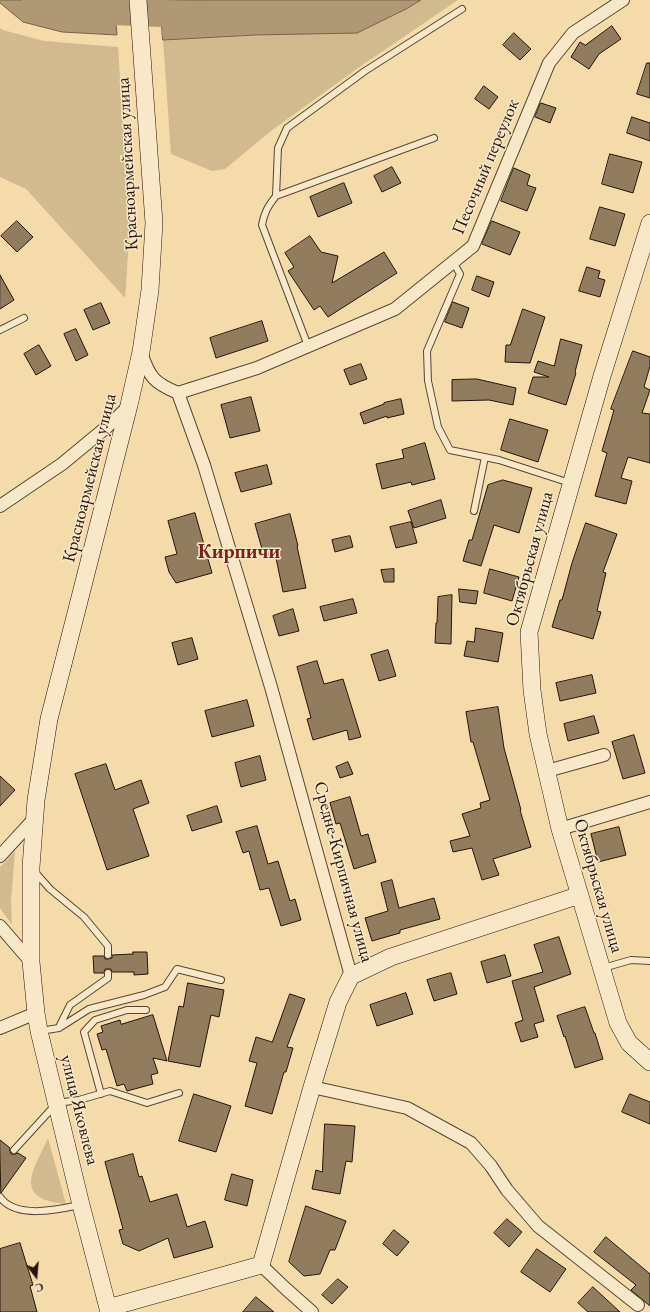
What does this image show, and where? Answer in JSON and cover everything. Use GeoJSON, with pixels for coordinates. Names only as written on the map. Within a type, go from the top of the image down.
{"type":"FeatureCollection","features":[{"type":"Feature","properties":{"kind":"street","name":"Красноармейская улица"},"geometry":{"type":"LineString","coordinates":[[31,962],[31,867],[33,820],[49,720],[129,405],[141,352],[150,290],[154,224],[138,0]]}},
{"type":"Feature","properties":{"kind":"street","name":"Песочный переулок"},"geometry":{"type":"LineString","coordinates":[[178,393],[257,368],[395,309],[473,246],[549,64],[573,33],[623,0]]}},
{"type":"Feature","properties":{"kind":"street","name":"Октябрьская улица"},"geometry":{"type":"LineString","coordinates":[[650,223],[602,376],[528,632],[532,690],[538,734],[560,829],[618,1023],[629,1043],[650,1062]]}},
{"type":"Feature","properties":{"kind":"street"},"geometry":{"type":"LineString","coordinates":[[141,352],[146,368],[153,379],[166,388],[178,393]]}},
{"type":"Feature","properties":{"kind":"street","name":"Средне-Кирпичная улица"},"geometry":{"type":"LineString","coordinates":[[178,393],[204,465],[271,687],[351,976],[338,1002],[261,1265]]}},
{"type":"Feature","properties":{"kind":"street"},"geometry":{"type":"LineString","coordinates":[[0,506],[62,464],[108,426],[129,405]]}},
{"type":"Feature","properties":{"kind":"street"},"geometry":{"type":"LineString","coordinates":[[547,771],[604,755]]}},
{"type":"Feature","properties":{"kind":"street"},"geometry":{"type":"LineString","coordinates":[[560,829],[650,802]]}},
{"type":"Feature","properties":{"kind":"street"},"geometry":{"type":"LineString","coordinates":[[0,856],[33,820]]}},
{"type":"Feature","properties":{"kind":"street"},"geometry":{"type":"LineString","coordinates":[[351,976],[391,958],[580,895]]}},
{"type":"Feature","properties":{"kind":"street"},"geometry":{"type":"LineString","coordinates":[[0,926],[31,962]]}},
{"type":"Feature","properties":{"kind":"street","name":"улица Яковлева"},"geometry":{"type":"LineString","coordinates":[[31,962],[39,1031],[81,1205],[109,1310]]}},
{"type":"Feature","properties":{"kind":"street"},"geometry":{"type":"LineString","coordinates":[[0,1028],[36,1013]]}},
{"type":"Feature","properties":{"kind":"street"},"geometry":{"type":"LineString","coordinates":[[312,1087],[408,1108],[471,1143],[492,1166],[507,1190],[538,1226],[638,1305]]}},
{"type":"Feature","properties":{"kind":"street"},"geometry":{"type":"LineString","coordinates":[[109,1310],[261,1265],[312,1312]]}},
{"type":"Feature","properties":{"kind":"lane"},"geometry":{"type":"LineString","coordinates":[[276,196],[278,148],[287,128],[365,72],[462,9]]}},
{"type":"Feature","properties":{"kind":"lane"},"geometry":{"type":"LineString","coordinates":[[308,346],[262,225],[264,214],[268,205],[276,196],[434,138]]}},
{"type":"Feature","properties":{"kind":"lane"},"geometry":{"type":"LineString","coordinates":[[453,262],[460,274],[427,351],[428,381],[438,427],[450,450],[499,460],[571,483]]}},
{"type":"Feature","properties":{"kind":"lane"},"geometry":{"type":"LineString","coordinates":[[0,330],[24,318]]}},
{"type":"Feature","properties":{"kind":"lane"},"geometry":{"type":"LineString","coordinates":[[474,511],[485,457]]}},
{"type":"Feature","properties":{"kind":"lane"},"geometry":{"type":"LineString","coordinates":[[31,867],[50,889],[84,917],[108,946],[108,956]]}},
{"type":"Feature","properties":{"kind":"lane"},"geometry":{"type":"LineString","coordinates":[[602,968],[631,960],[650,961]]}},
{"type":"Feature","properties":{"kind":"lane"},"geometry":{"type":"LineString","coordinates":[[39,1031],[59,1028],[89,1009],[165,987],[177,970],[221,980]]}},
{"type":"Feature","properties":{"kind":"lane"},"geometry":{"type":"LineString","coordinates":[[59,1028],[70,1005],[108,978],[108,973]]}},
{"type":"Feature","properties":{"kind":"lane"},"geometry":{"type":"LineString","coordinates":[[101,1094],[84,1032],[95,1020],[127,1010],[146,1010]]}},
{"type":"Feature","properties":{"kind":"lane"},"geometry":{"type":"LineString","coordinates":[[14,1150],[57,1103],[79,1100],[110,1092],[147,1102],[179,1093]]}},
{"type":"Feature","properties":{"kind":"lane"},"geometry":{"type":"LineString","coordinates":[[0,1197],[9,1206],[18,1210],[42,1211],[81,1205]]}},
{"type":"Feature","properties":{"kind":"shaded area"},"geometry":{"type":"Polygon","coordinates":[[[0,0],[114,0],[117,35],[62,32],[23,22],[0,3],[0,0]]]}},
{"type":"Feature","properties":{"kind":"shaded area"},"geometry":{"type":"Polygon","coordinates":[[[160,0],[421,0],[357,33],[255,35],[163,40],[160,0]]]}},
{"type":"Feature","properties":{"kind":"shaded area"},"geometry":{"type":"Polygon","coordinates":[[[421,0],[458,0],[358,68],[271,131],[225,169],[212,171],[171,154],[163,40],[255,35],[406,9],[421,0]]]}},
{"type":"Feature","properties":{"kind":"shaded area"},"geometry":{"type":"Polygon","coordinates":[[[0,28],[44,41],[118,47],[130,226],[125,298],[26,189],[0,177],[0,28]]]}},
{"type":"Feature","properties":{"kind":"shaded area"},"geometry":{"type":"Polygon","coordinates":[[[15,851],[11,901],[12,925],[0,908],[0,867],[15,851]]]}},
{"type":"Feature","properties":{"kind":"shaded area"},"geometry":{"type":"Polygon","coordinates":[[[48,1138],[66,1204],[49,1201],[38,1196],[33,1190],[31,1182],[33,1172],[48,1138]]]}},
{"type":"Feature","properties":{"kind":"building"},"geometry":{"type":"Polygon","coordinates":[[[612,26],[621,39],[599,54],[589,69],[571,57],[580,42],[585,45],[612,26]]]}},
{"type":"Feature","properties":{"kind":"building"},"geometry":{"type":"Polygon","coordinates":[[[514,33],[531,49],[520,60],[503,45],[514,33]]]}},
{"type":"Feature","properties":{"kind":"building"},"geometry":{"type":"Polygon","coordinates":[[[647,63],[650,63],[650,98],[637,94],[647,63]]]}},
{"type":"Feature","properties":{"kind":"building"},"geometry":{"type":"Polygon","coordinates":[[[484,86],[498,97],[489,109],[475,99],[484,86]]]}},
{"type":"Feature","properties":{"kind":"building"},"geometry":{"type":"Polygon","coordinates":[[[541,103],[556,108],[550,123],[535,117],[541,103]]]}},
{"type":"Feature","properties":{"kind":"building"},"geometry":{"type":"Polygon","coordinates":[[[632,117],[650,123],[650,141],[627,133],[632,117]]]}},
{"type":"Feature","properties":{"kind":"building"},"geometry":{"type":"Polygon","coordinates":[[[610,154],[642,162],[633,193],[602,184],[610,154]]]}},
{"type":"Feature","properties":{"kind":"building"},"geometry":{"type":"Polygon","coordinates":[[[392,167],[401,183],[382,192],[374,176],[392,167]]]}},
{"type":"Feature","properties":{"kind":"building"},"geometry":{"type":"Polygon","coordinates":[[[514,168],[530,175],[527,185],[536,188],[527,211],[501,201],[514,168]]]}},
{"type":"Feature","properties":{"kind":"building"},"geometry":{"type":"Polygon","coordinates":[[[344,183],[352,203],[318,217],[310,197],[344,183]]]}},
{"type":"Feature","properties":{"kind":"building"},"geometry":{"type":"Polygon","coordinates":[[[600,207],[625,214],[615,246],[590,239],[600,207]]]}},
{"type":"Feature","properties":{"kind":"building"},"geometry":{"type":"Polygon","coordinates":[[[17,221],[33,237],[17,252],[1,236],[17,221]]]}},
{"type":"Feature","properties":{"kind":"building"},"geometry":{"type":"Polygon","coordinates":[[[492,221],[520,232],[510,255],[482,244],[492,221]]]}},
{"type":"Feature","properties":{"kind":"building"},"geometry":{"type":"Polygon","coordinates":[[[310,236],[321,252],[338,256],[332,283],[384,252],[397,273],[328,317],[320,306],[314,310],[288,271],[294,267],[285,253],[310,236]]]}},
{"type":"Feature","properties":{"kind":"building"},"geometry":{"type":"Polygon","coordinates":[[[587,267],[600,271],[598,278],[605,280],[600,297],[579,291],[587,267]]]}},
{"type":"Feature","properties":{"kind":"building"},"geometry":{"type":"Polygon","coordinates":[[[0,275],[14,300],[0,309],[0,275]]]}},
{"type":"Feature","properties":{"kind":"building"},"geometry":{"type":"Polygon","coordinates":[[[477,276],[494,282],[489,297],[472,290],[477,276]]]}},
{"type":"Feature","properties":{"kind":"building"},"geometry":{"type":"Polygon","coordinates":[[[453,302],[469,308],[462,328],[445,322],[453,302]]]}},
{"type":"Feature","properties":{"kind":"building"},"geometry":{"type":"Polygon","coordinates":[[[101,303],[110,323],[93,330],[84,310],[101,303]]]}},
{"type":"Feature","properties":{"kind":"building"},"geometry":{"type":"Polygon","coordinates":[[[523,309],[545,317],[530,363],[505,362],[506,345],[510,345],[523,309]]]}},
{"type":"Feature","properties":{"kind":"building"},"geometry":{"type":"Polygon","coordinates":[[[262,321],[268,341],[216,358],[210,338],[262,321]]]}},
{"type":"Feature","properties":{"kind":"building"},"geometry":{"type":"Polygon","coordinates":[[[76,329],[88,355],[76,361],[64,334],[76,329]]]}},
{"type":"Feature","properties":{"kind":"building"},"geometry":{"type":"Polygon","coordinates":[[[561,339],[582,345],[576,373],[566,405],[528,393],[533,377],[549,377],[534,372],[538,361],[554,366],[561,339]]]}},
{"type":"Feature","properties":{"kind":"building"},"geometry":{"type":"Polygon","coordinates":[[[39,345],[51,366],[36,375],[24,354],[39,345]]]}},
{"type":"Feature","properties":{"kind":"building"},"geometry":{"type":"Polygon","coordinates":[[[633,351],[650,357],[650,366],[644,387],[650,390],[642,413],[650,414],[650,463],[628,457],[621,478],[632,481],[626,504],[595,496],[607,453],[602,451],[614,410],[611,409],[633,351]]]}},
{"type":"Feature","properties":{"kind":"building"},"geometry":{"type":"Polygon","coordinates":[[[361,364],[367,379],[350,385],[344,370],[361,364]]]}},
{"type":"Feature","properties":{"kind":"building"},"geometry":{"type":"Polygon","coordinates":[[[477,379],[516,388],[513,405],[489,400],[452,401],[452,380],[477,379]]]}},
{"type":"Feature","properties":{"kind":"building"},"geometry":{"type":"Polygon","coordinates":[[[251,397],[260,431],[230,438],[221,405],[251,397]]]}},
{"type":"Feature","properties":{"kind":"building"},"geometry":{"type":"Polygon","coordinates":[[[401,399],[404,414],[387,418],[387,416],[364,424],[360,413],[384,403],[401,399]]]}},
{"type":"Feature","properties":{"kind":"building"},"geometry":{"type":"Polygon","coordinates":[[[510,419],[548,430],[538,462],[501,450],[510,419]]]}},
{"type":"Feature","properties":{"kind":"building"},"geometry":{"type":"Polygon","coordinates":[[[425,443],[435,479],[412,485],[411,482],[382,489],[376,464],[404,458],[402,450],[425,443]]]}},
{"type":"Feature","properties":{"kind":"building"},"geometry":{"type":"Polygon","coordinates":[[[267,465],[272,484],[241,492],[235,473],[267,465]]]}},
{"type":"Feature","properties":{"kind":"building"},"geometry":{"type":"Polygon","coordinates":[[[503,480],[532,488],[519,533],[494,525],[481,566],[463,561],[469,540],[472,540],[488,485],[503,480]]]}},
{"type":"Feature","properties":{"kind":"building"},"geometry":{"type":"Polygon","coordinates":[[[441,500],[446,518],[414,528],[408,511],[441,500]]]}},
{"type":"Feature","properties":{"kind":"building"},"geometry":{"type":"Polygon","coordinates":[[[195,513],[212,573],[176,583],[169,572],[165,557],[177,554],[168,521],[195,513]]]}},
{"type":"Feature","properties":{"kind":"building"},"geometry":{"type":"Polygon","coordinates":[[[290,514],[306,588],[283,592],[275,553],[264,556],[255,524],[290,514]]]}},
{"type":"Feature","properties":{"kind":"building"},"geometry":{"type":"Polygon","coordinates":[[[411,522],[417,543],[396,548],[390,527],[411,522]]]}},
{"type":"Feature","properties":{"kind":"building"},"geometry":{"type":"Polygon","coordinates":[[[586,523],[617,534],[603,572],[606,573],[597,611],[601,612],[593,639],[552,627],[586,523]]]}},
{"type":"Feature","properties":{"kind":"building"},"geometry":{"type":"Polygon","coordinates":[[[350,536],[353,547],[335,552],[332,540],[350,536]]]}},
{"type":"Feature","properties":{"kind":"building"},"geometry":{"type":"Polygon","coordinates":[[[394,569],[394,582],[384,582],[381,570],[394,569]]]}},
{"type":"Feature","properties":{"kind":"building"},"geometry":{"type":"Polygon","coordinates":[[[490,569],[519,577],[512,601],[484,593],[490,569]]]}},
{"type":"Feature","properties":{"kind":"building"},"geometry":{"type":"Polygon","coordinates":[[[459,589],[478,591],[476,604],[460,602],[459,589]]]}},
{"type":"Feature","properties":{"kind":"building"},"geometry":{"type":"Polygon","coordinates":[[[452,595],[451,644],[435,643],[438,597],[452,595]]]}},
{"type":"Feature","properties":{"kind":"building"},"geometry":{"type":"Polygon","coordinates":[[[353,599],[357,613],[324,621],[320,607],[353,599]]]}},
{"type":"Feature","properties":{"kind":"building"},"geometry":{"type":"Polygon","coordinates":[[[293,609],[299,631],[279,636],[273,616],[293,609]]]}},
{"type":"Feature","properties":{"kind":"building"},"geometry":{"type":"Polygon","coordinates":[[[476,628],[503,633],[498,662],[464,656],[467,641],[474,642],[476,628]]]}},
{"type":"Feature","properties":{"kind":"building"},"geometry":{"type":"Polygon","coordinates":[[[192,638],[198,659],[178,665],[172,643],[192,638]]]}},
{"type":"Feature","properties":{"kind":"building"},"geometry":{"type":"Polygon","coordinates":[[[388,650],[396,676],[379,681],[371,655],[388,650]]]}},
{"type":"Feature","properties":{"kind":"building"},"geometry":{"type":"Polygon","coordinates":[[[317,661],[324,684],[343,679],[361,737],[349,740],[347,730],[313,740],[307,719],[311,718],[297,667],[317,661]]]}},
{"type":"Feature","properties":{"kind":"building"},"geometry":{"type":"Polygon","coordinates":[[[592,675],[596,693],[560,701],[556,683],[592,675]]]}},
{"type":"Feature","properties":{"kind":"building"},"geometry":{"type":"Polygon","coordinates":[[[247,700],[254,726],[212,737],[205,711],[247,700]]]}},
{"type":"Feature","properties":{"kind":"building"},"geometry":{"type":"Polygon","coordinates":[[[498,707],[504,748],[531,847],[493,859],[499,875],[482,880],[472,848],[453,852],[450,841],[470,836],[462,814],[481,808],[480,803],[490,800],[473,742],[471,742],[466,712],[498,707]]]}},
{"type":"Feature","properties":{"kind":"building"},"geometry":{"type":"Polygon","coordinates":[[[594,716],[599,733],[568,741],[564,724],[594,716]]]}},
{"type":"Feature","properties":{"kind":"building"},"geometry":{"type":"Polygon","coordinates":[[[634,735],[645,773],[623,779],[612,742],[634,735]]]}},
{"type":"Feature","properties":{"kind":"building"},"geometry":{"type":"Polygon","coordinates":[[[260,756],[266,780],[241,787],[235,763],[260,756]]]}},
{"type":"Feature","properties":{"kind":"building"},"geometry":{"type":"Polygon","coordinates":[[[348,762],[353,774],[340,778],[336,767],[348,762]]]}},
{"type":"Feature","properties":{"kind":"building"},"geometry":{"type":"Polygon","coordinates":[[[106,764],[115,790],[141,780],[149,803],[133,809],[149,856],[107,870],[75,774],[106,764]]]}},
{"type":"Feature","properties":{"kind":"building"},"geometry":{"type":"Polygon","coordinates":[[[0,776],[15,790],[0,806],[0,776]]]}},
{"type":"Feature","properties":{"kind":"building"},"geometry":{"type":"Polygon","coordinates":[[[350,797],[361,836],[368,834],[376,862],[354,869],[340,823],[336,824],[330,803],[350,797]]]}},
{"type":"Feature","properties":{"kind":"building"},"geometry":{"type":"Polygon","coordinates":[[[217,806],[222,822],[192,831],[187,816],[217,806]]]}},
{"type":"Feature","properties":{"kind":"building"},"geometry":{"type":"Polygon","coordinates":[[[257,826],[268,864],[278,861],[290,901],[295,899],[301,920],[281,926],[269,888],[260,890],[249,851],[243,853],[236,832],[257,826]]]}},
{"type":"Feature","properties":{"kind":"building"},"geometry":{"type":"Polygon","coordinates":[[[619,827],[626,855],[598,862],[591,834],[619,827]]]}},
{"type":"Feature","properties":{"kind":"building"},"geometry":{"type":"Polygon","coordinates":[[[392,880],[399,908],[434,898],[440,919],[400,930],[400,933],[372,941],[365,918],[388,911],[381,883],[392,880]]]}},
{"type":"Feature","properties":{"kind":"building"},"geometry":{"type":"Polygon","coordinates":[[[559,937],[571,974],[534,987],[544,1021],[534,1024],[538,1037],[521,1042],[515,1023],[523,1020],[512,981],[543,972],[534,945],[559,937]]]}},
{"type":"Feature","properties":{"kind":"building"},"geometry":{"type":"Polygon","coordinates":[[[133,952],[147,952],[148,974],[134,975],[134,972],[112,972],[111,969],[105,969],[104,973],[94,973],[93,956],[104,956],[105,959],[108,959],[112,958],[112,955],[133,954],[133,952]]]}},
{"type":"Feature","properties":{"kind":"building"},"geometry":{"type":"Polygon","coordinates":[[[505,955],[511,976],[487,983],[481,962],[505,955]]]}},
{"type":"Feature","properties":{"kind":"building"},"geometry":{"type":"Polygon","coordinates":[[[451,973],[457,994],[434,1001],[427,980],[451,973]]]}},
{"type":"Feature","properties":{"kind":"building"},"geometry":{"type":"Polygon","coordinates":[[[188,983],[224,990],[219,1017],[211,1015],[200,1067],[168,1061],[179,1006],[183,1007],[188,983]]]}},
{"type":"Feature","properties":{"kind":"building"},"geometry":{"type":"Polygon","coordinates":[[[406,993],[413,1014],[377,1026],[370,1005],[406,993]]]}},
{"type":"Feature","properties":{"kind":"building"},"geometry":{"type":"Polygon","coordinates":[[[290,994],[305,999],[287,1047],[293,1048],[286,1072],[284,1072],[272,1114],[245,1106],[257,1063],[249,1061],[256,1037],[272,1042],[290,994]]]}},
{"type":"Feature","properties":{"kind":"building"},"geometry":{"type":"Polygon","coordinates":[[[585,1007],[603,1059],[575,1068],[557,1016],[585,1007]]]}},
{"type":"Feature","properties":{"kind":"building"},"geometry":{"type":"Polygon","coordinates":[[[153,1015],[167,1061],[153,1058],[158,1073],[151,1075],[153,1084],[127,1091],[124,1084],[117,1086],[106,1049],[102,1050],[97,1034],[103,1032],[101,1026],[120,1020],[121,1024],[153,1015]]]}},
{"type":"Feature","properties":{"kind":"building"},"geometry":{"type":"Polygon","coordinates":[[[194,1094],[231,1106],[216,1152],[179,1141],[194,1094]]]}},
{"type":"Feature","properties":{"kind":"building"},"geometry":{"type":"Polygon","coordinates":[[[630,1094],[650,1102],[650,1124],[622,1112],[630,1094]]]}},
{"type":"Feature","properties":{"kind":"building"},"geometry":{"type":"Polygon","coordinates":[[[325,1124],[355,1126],[352,1162],[346,1161],[340,1194],[312,1189],[316,1170],[322,1172],[325,1124]]]}},
{"type":"Feature","properties":{"kind":"building"},"geometry":{"type":"Polygon","coordinates":[[[0,1140],[10,1148],[11,1154],[18,1153],[26,1158],[1,1193],[0,1140]]]}},
{"type":"Feature","properties":{"kind":"building"},"geometry":{"type":"Polygon","coordinates":[[[133,1154],[139,1177],[142,1176],[150,1202],[177,1194],[187,1227],[205,1221],[213,1247],[174,1258],[168,1238],[139,1251],[123,1244],[119,1230],[123,1229],[105,1162],[133,1154]]]}},
{"type":"Feature","properties":{"kind":"building"},"geometry":{"type":"Polygon","coordinates":[[[232,1174],[253,1180],[247,1206],[225,1200],[232,1174]]]}},
{"type":"Feature","properties":{"kind":"building"},"geometry":{"type":"Polygon","coordinates":[[[306,1206],[346,1221],[335,1250],[330,1250],[320,1274],[304,1276],[289,1262],[306,1206]]]}},
{"type":"Feature","properties":{"kind":"building"},"geometry":{"type":"Polygon","coordinates":[[[507,1219],[522,1232],[509,1247],[494,1233],[507,1219]]]}},
{"type":"Feature","properties":{"kind":"building"},"geometry":{"type":"Polygon","coordinates":[[[394,1230],[409,1242],[397,1256],[383,1244],[394,1230]]]}},
{"type":"Feature","properties":{"kind":"building"},"geometry":{"type":"Polygon","coordinates":[[[606,1237],[650,1274],[650,1306],[631,1290],[636,1285],[594,1252],[606,1237]]]}},
{"type":"Feature","properties":{"kind":"building"},"geometry":{"type":"Polygon","coordinates":[[[20,1243],[33,1285],[30,1286],[37,1312],[0,1312],[0,1249],[20,1243]]]}},
{"type":"Feature","properties":{"kind":"building"},"geometry":{"type":"Polygon","coordinates":[[[537,1249],[566,1269],[550,1292],[521,1272],[537,1249]]]}},
{"type":"Feature","properties":{"kind":"building"},"geometry":{"type":"Polygon","coordinates":[[[338,1279],[348,1287],[332,1304],[322,1295],[338,1279]]]}},
{"type":"Feature","properties":{"kind":"building"},"geometry":{"type":"Polygon","coordinates":[[[593,1287],[620,1312],[588,1312],[578,1303],[593,1287]]]}},
{"type":"Feature","properties":{"kind":"building"},"geometry":{"type":"Polygon","coordinates":[[[256,1297],[274,1312],[243,1312],[256,1297]]]}},
{"type":"Feature","properties":{"kind":"waterway"},"geometry":{"type":"LineString","coordinates":[[35,0],[76,10],[197,15]]}},
{"type":"Feature","properties":{"kind":"district","name":"Кирпичи"},"geometry":{"type":"Point","coordinates":[239,553]}}]}
